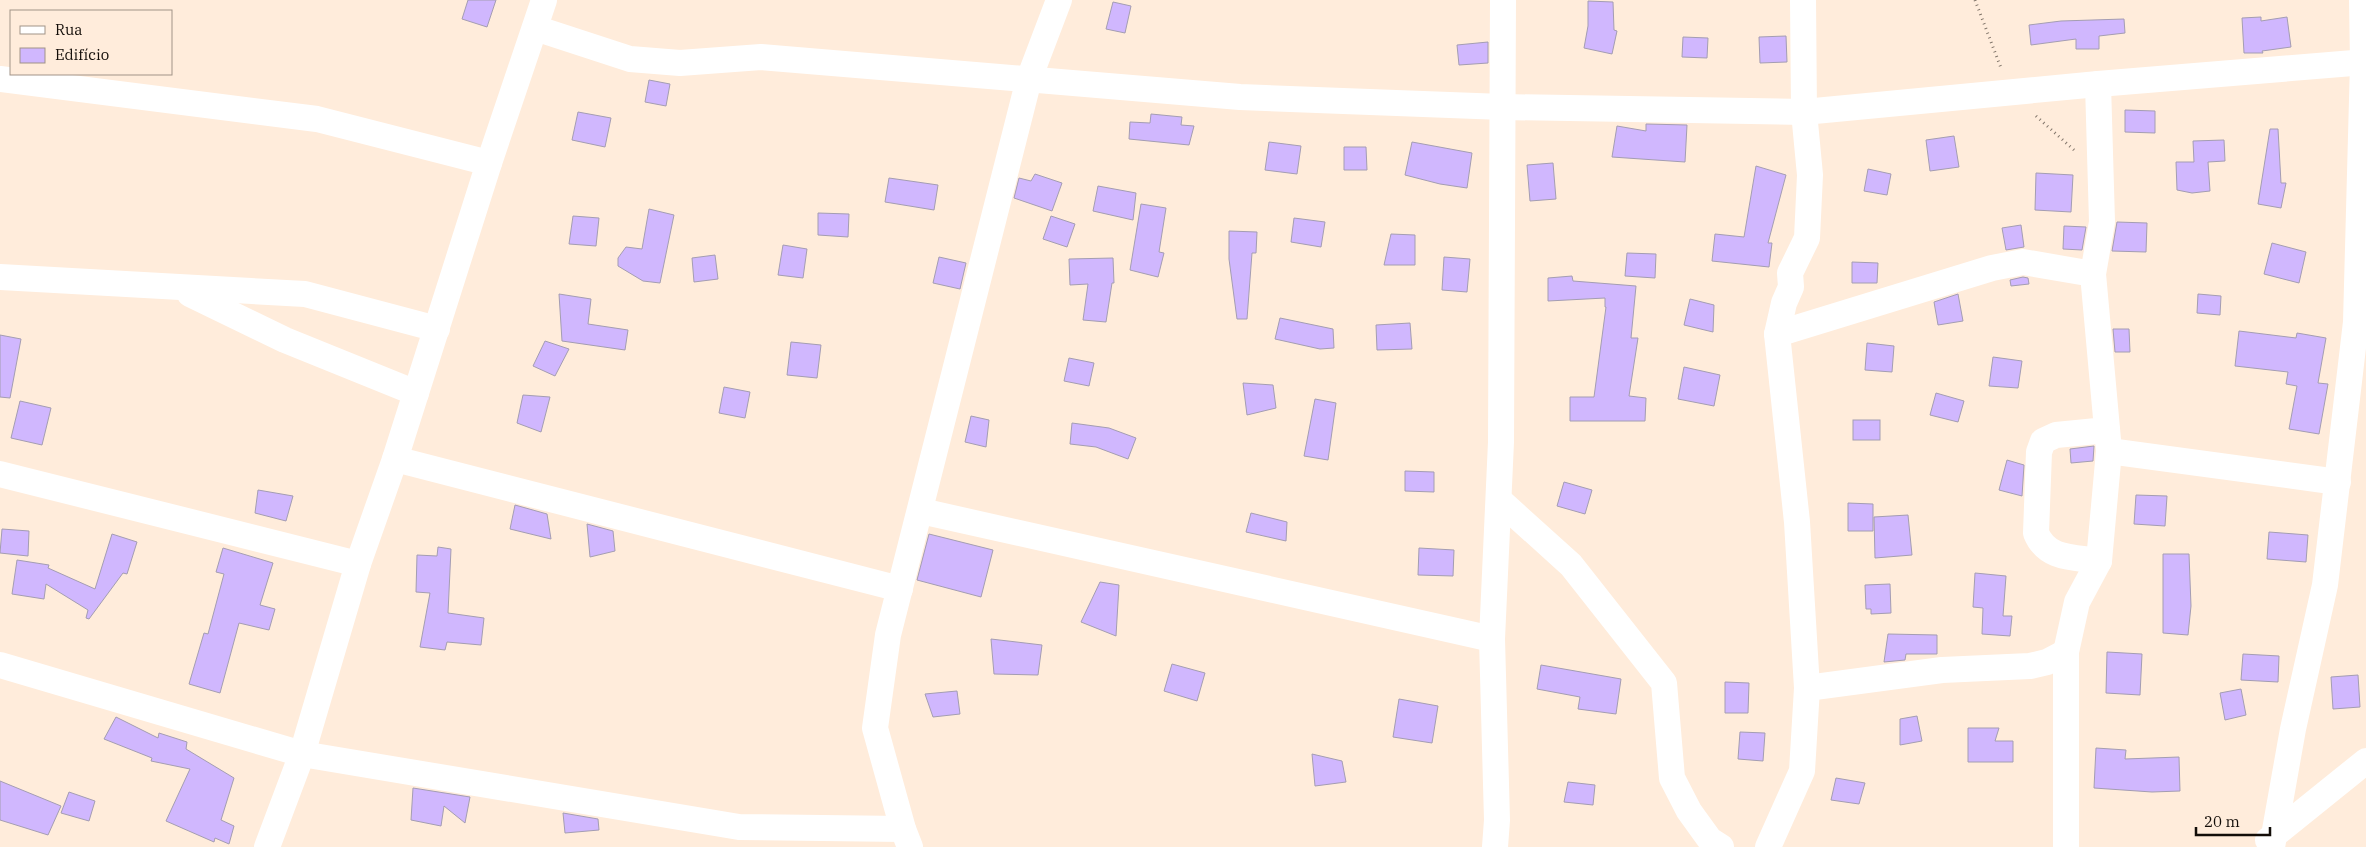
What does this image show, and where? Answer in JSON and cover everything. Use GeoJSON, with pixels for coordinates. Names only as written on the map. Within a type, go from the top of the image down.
{"type":"FeatureCollection","features":[{"type":"Feature","properties":{"kind":"street"},"geometry":{"type":"LineString","coordinates":[[267,847],[302,754],[358,564],[395,459],[489,164],[544,0]]}},
{"type":"Feature","properties":{"kind":"street"},"geometry":{"type":"LineString","coordinates":[[0,665],[302,754],[739,837],[907,838],[875,728],[888,635],[921,511],[1029,79],[1058,0]]}},
{"type":"Feature","properties":{"kind":"street"},"geometry":{"type":"LineString","coordinates":[[1494,847],[1497,820],[1492,639],[1501,442],[1503,0]]}},
{"type":"Feature","properties":{"kind":"street"},"geometry":{"type":"LineString","coordinates":[[1768,847],[1802,772],[1807,688],[1797,522],[1777,334],[1784,303],[1791,287],[1790,273],[1808,238],[1810,175],[1804,112],[1803,0]]}},
{"type":"Feature","properties":{"kind":"street"},"geometry":{"type":"LineString","coordinates":[[2267,844],[2325,585],[2338,482],[2356,322],[2364,62],[2362,0]]}},
{"type":"Feature","properties":{"kind":"street"},"geometry":{"type":"LineString","coordinates":[[535,28],[638,60],[680,64],[761,57],[1240,97],[1503,107],[1804,112],[2098,84],[2364,62]]}},
{"type":"Feature","properties":{"kind":"street"},"geometry":{"type":"LineString","coordinates":[[0,79],[317,119],[489,164]]}},
{"type":"Feature","properties":{"kind":"street"},"geometry":{"type":"LineString","coordinates":[[2066,847],[2066,652],[2077,602],[2098,561],[2108,440],[2093,274],[2102,222],[2098,84]]}},
{"type":"Feature","properties":{"kind":"street"},"geometry":{"type":"LineString","coordinates":[[1777,334],[1992,268],[2023,262],[2093,274]]}},
{"type":"Feature","properties":{"kind":"street"},"geometry":{"type":"LineString","coordinates":[[0,277],[305,294],[437,329]]}},
{"type":"Feature","properties":{"kind":"street"},"geometry":{"type":"LineString","coordinates":[[178,288],[285,340],[416,393]]}},
{"type":"Feature","properties":{"kind":"street"},"geometry":{"type":"LineString","coordinates":[[2098,561],[2061,555],[2047,550],[2040,544],[2036,534],[2039,452],[2043,441],[2056,435],[2108,440],[2338,482]]}},
{"type":"Feature","properties":{"kind":"street"},"geometry":{"type":"LineString","coordinates":[[395,459],[900,589]]}},
{"type":"Feature","properties":{"kind":"street"},"geometry":{"type":"LineString","coordinates":[[0,474],[358,564]]}},
{"type":"Feature","properties":{"kind":"street"},"geometry":{"type":"LineString","coordinates":[[1499,500],[1571,565],[1664,683],[1672,778],[1689,811],[1710,840],[1721,847]]}},
{"type":"Feature","properties":{"kind":"street"},"geometry":{"type":"LineString","coordinates":[[921,511],[1492,639]]}},
{"type":"Feature","properties":{"kind":"street"},"geometry":{"type":"LineString","coordinates":[[1807,688],[1942,670],[2030,666],[2047,662],[2066,652]]}},
{"type":"Feature","properties":{"kind":"street"},"geometry":{"type":"LineString","coordinates":[[2267,844],[2366,761]]}},
{"type":"Feature","properties":{"kind":"building"},"geometry":{"type":"Polygon","coordinates":[[[468,0],[496,0],[487,27],[462,19],[468,0]]]}},
{"type":"Feature","properties":{"kind":"building"},"geometry":{"type":"Polygon","coordinates":[[[1588,1],[1613,2],[1614,30],[1617,31],[1612,54],[1584,48],[1588,26],[1588,1]]]}},
{"type":"Feature","properties":{"kind":"building"},"geometry":{"type":"Polygon","coordinates":[[[1113,2],[1131,6],[1125,33],[1106,29],[1113,2]]]}},
{"type":"Feature","properties":{"kind":"building"},"geometry":{"type":"Polygon","coordinates":[[[2261,17],[2261,21],[2287,17],[2291,47],[2262,51],[2263,53],[2244,53],[2242,18],[2261,17]]]}},
{"type":"Feature","properties":{"kind":"building"},"geometry":{"type":"Polygon","coordinates":[[[2124,19],[2125,33],[2099,36],[2099,49],[2076,49],[2076,39],[2031,45],[2029,25],[2061,21],[2124,19]]]}},
{"type":"Feature","properties":{"kind":"building"},"geometry":{"type":"Polygon","coordinates":[[[1786,36],[1787,62],[1760,63],[1759,37],[1786,36]]]}},
{"type":"Feature","properties":{"kind":"building"},"geometry":{"type":"Polygon","coordinates":[[[1683,37],[1708,38],[1707,58],[1682,57],[1683,37]]]}},
{"type":"Feature","properties":{"kind":"building"},"geometry":{"type":"Polygon","coordinates":[[[1488,42],[1488,63],[1459,65],[1457,45],[1488,42]]]}},
{"type":"Feature","properties":{"kind":"building"},"geometry":{"type":"Polygon","coordinates":[[[649,80],[670,84],[666,106],[645,102],[649,80]]]}},
{"type":"Feature","properties":{"kind":"building"},"geometry":{"type":"Polygon","coordinates":[[[2125,110],[2155,111],[2155,133],[2125,132],[2125,110]]]}},
{"type":"Feature","properties":{"kind":"building"},"geometry":{"type":"Polygon","coordinates":[[[578,112],[611,118],[605,147],[572,140],[578,112]]]}},
{"type":"Feature","properties":{"kind":"building"},"geometry":{"type":"Polygon","coordinates":[[[1151,114],[1182,117],[1181,125],[1194,126],[1189,145],[1129,139],[1130,122],[1150,123],[1151,114]]]}},
{"type":"Feature","properties":{"kind":"building"},"geometry":{"type":"Polygon","coordinates":[[[1646,124],[1687,125],[1685,162],[1612,157],[1617,126],[1646,131],[1646,124]]]}},
{"type":"Feature","properties":{"kind":"building"},"geometry":{"type":"Polygon","coordinates":[[[2270,129],[2278,129],[2281,183],[2286,183],[2281,208],[2258,204],[2270,129]]]}},
{"type":"Feature","properties":{"kind":"building"},"geometry":{"type":"Polygon","coordinates":[[[1954,136],[1959,167],[1930,171],[1926,140],[1954,136]]]}},
{"type":"Feature","properties":{"kind":"building"},"geometry":{"type":"Polygon","coordinates":[[[2224,140],[2225,161],[2208,162],[2210,191],[2192,193],[2177,190],[2176,162],[2194,162],[2193,141],[2224,140]]]}},
{"type":"Feature","properties":{"kind":"building"},"geometry":{"type":"Polygon","coordinates":[[[1269,142],[1301,146],[1297,174],[1265,170],[1269,142]]]}},
{"type":"Feature","properties":{"kind":"building"},"geometry":{"type":"Polygon","coordinates":[[[1412,142],[1472,153],[1467,188],[1440,184],[1405,175],[1412,142]]]}},
{"type":"Feature","properties":{"kind":"building"},"geometry":{"type":"Polygon","coordinates":[[[1344,147],[1366,147],[1367,170],[1344,170],[1344,147]]]}},
{"type":"Feature","properties":{"kind":"building"},"geometry":{"type":"Polygon","coordinates":[[[1553,163],[1556,199],[1530,201],[1527,165],[1553,163]]]}},
{"type":"Feature","properties":{"kind":"building"},"geometry":{"type":"Polygon","coordinates":[[[1756,166],[1786,175],[1768,243],[1772,243],[1769,267],[1712,261],[1715,234],[1744,237],[1756,166]]]}},
{"type":"Feature","properties":{"kind":"building"},"geometry":{"type":"Polygon","coordinates":[[[1868,169],[1891,174],[1887,195],[1864,191],[1868,169]]]}},
{"type":"Feature","properties":{"kind":"building"},"geometry":{"type":"Polygon","coordinates":[[[2036,173],[2073,175],[2071,212],[2035,210],[2036,173]]]}},
{"type":"Feature","properties":{"kind":"building"},"geometry":{"type":"Polygon","coordinates":[[[1035,174],[1062,183],[1052,211],[1014,198],[1019,178],[1031,181],[1035,174]]]}},
{"type":"Feature","properties":{"kind":"building"},"geometry":{"type":"Polygon","coordinates":[[[889,178],[938,185],[934,210],[885,202],[889,178]]]}},
{"type":"Feature","properties":{"kind":"building"},"geometry":{"type":"Polygon","coordinates":[[[1098,186],[1136,193],[1133,220],[1093,211],[1098,186]]]}},
{"type":"Feature","properties":{"kind":"building"},"geometry":{"type":"Polygon","coordinates":[[[1141,204],[1166,208],[1159,252],[1164,253],[1158,277],[1130,270],[1141,204]]]}},
{"type":"Feature","properties":{"kind":"building"},"geometry":{"type":"Polygon","coordinates":[[[649,209],[674,215],[660,283],[643,281],[618,266],[618,258],[626,247],[642,249],[649,209]]]}},
{"type":"Feature","properties":{"kind":"building"},"geometry":{"type":"Polygon","coordinates":[[[818,213],[849,214],[848,237],[818,235],[818,213]]]}},
{"type":"Feature","properties":{"kind":"building"},"geometry":{"type":"Polygon","coordinates":[[[573,216],[599,218],[596,246],[569,244],[573,216]]]}},
{"type":"Feature","properties":{"kind":"building"},"geometry":{"type":"Polygon","coordinates":[[[1051,216],[1075,224],[1067,247],[1043,239],[1051,216]]]}},
{"type":"Feature","properties":{"kind":"building"},"geometry":{"type":"Polygon","coordinates":[[[1294,218],[1325,222],[1321,247],[1291,242],[1294,218]]]}},
{"type":"Feature","properties":{"kind":"building"},"geometry":{"type":"Polygon","coordinates":[[[2117,222],[2147,223],[2146,252],[2112,251],[2117,222]]]}},
{"type":"Feature","properties":{"kind":"building"},"geometry":{"type":"Polygon","coordinates":[[[2021,225],[2024,247],[2006,250],[2002,228],[2021,225]]]}},
{"type":"Feature","properties":{"kind":"building"},"geometry":{"type":"Polygon","coordinates":[[[2064,226],[2086,227],[2082,250],[2063,249],[2064,226]]]}},
{"type":"Feature","properties":{"kind":"building"},"geometry":{"type":"Polygon","coordinates":[[[1229,231],[1257,232],[1256,253],[1252,253],[1247,319],[1237,319],[1229,259],[1229,231]]]}},
{"type":"Feature","properties":{"kind":"building"},"geometry":{"type":"Polygon","coordinates":[[[1391,234],[1415,235],[1415,265],[1384,265],[1391,234]]]}},
{"type":"Feature","properties":{"kind":"building"},"geometry":{"type":"Polygon","coordinates":[[[2272,243],[2306,252],[2299,283],[2264,274],[2272,243]]]}},
{"type":"Feature","properties":{"kind":"building"},"geometry":{"type":"Polygon","coordinates":[[[783,245],[807,249],[803,278],[778,275],[783,245]]]}},
{"type":"Feature","properties":{"kind":"building"},"geometry":{"type":"Polygon","coordinates":[[[1627,253],[1656,254],[1655,278],[1625,276],[1627,253]]]}},
{"type":"Feature","properties":{"kind":"building"},"geometry":{"type":"Polygon","coordinates":[[[715,255],[718,279],[694,282],[692,258],[715,255]]]}},
{"type":"Feature","properties":{"kind":"building"},"geometry":{"type":"Polygon","coordinates":[[[939,257],[966,263],[960,289],[933,283],[939,257]]]}},
{"type":"Feature","properties":{"kind":"building"},"geometry":{"type":"Polygon","coordinates":[[[1444,257],[1470,259],[1467,292],[1442,290],[1444,257]]]}},
{"type":"Feature","properties":{"kind":"building"},"geometry":{"type":"Polygon","coordinates":[[[1113,258],[1114,283],[1112,283],[1106,322],[1083,320],[1088,284],[1070,285],[1069,259],[1113,258]]]}},
{"type":"Feature","properties":{"kind":"building"},"geometry":{"type":"Polygon","coordinates":[[[1852,262],[1878,263],[1877,283],[1852,283],[1852,262]]]}},
{"type":"Feature","properties":{"kind":"building"},"geometry":{"type":"Polygon","coordinates":[[[1572,276],[1573,281],[1636,286],[1631,338],[1638,338],[1629,396],[1646,398],[1645,421],[1570,421],[1570,397],[1594,397],[1606,307],[1605,298],[1548,301],[1548,278],[1572,276]]]}},
{"type":"Feature","properties":{"kind":"building"},"geometry":{"type":"Polygon","coordinates":[[[2023,277],[2028,278],[2029,284],[2011,286],[2010,280],[2023,277]]]}},
{"type":"Feature","properties":{"kind":"building"},"geometry":{"type":"Polygon","coordinates":[[[559,294],[591,299],[588,324],[628,330],[625,350],[562,341],[559,294]]]}},
{"type":"Feature","properties":{"kind":"building"},"geometry":{"type":"Polygon","coordinates":[[[1958,294],[1963,321],[1938,325],[1934,302],[1958,294]]]}},
{"type":"Feature","properties":{"kind":"building"},"geometry":{"type":"Polygon","coordinates":[[[2198,294],[2221,296],[2220,315],[2197,313],[2198,294]]]}},
{"type":"Feature","properties":{"kind":"building"},"geometry":{"type":"Polygon","coordinates":[[[1690,299],[1714,305],[1713,332],[1684,325],[1690,299]]]}},
{"type":"Feature","properties":{"kind":"building"},"geometry":{"type":"Polygon","coordinates":[[[1280,318],[1333,329],[1334,348],[1320,349],[1275,339],[1280,318]]]}},
{"type":"Feature","properties":{"kind":"building"},"geometry":{"type":"Polygon","coordinates":[[[1410,323],[1412,349],[1377,350],[1376,325],[1410,323]]]}},
{"type":"Feature","properties":{"kind":"building"},"geometry":{"type":"Polygon","coordinates":[[[2113,329],[2129,329],[2130,352],[2115,352],[2113,329]]]}},
{"type":"Feature","properties":{"kind":"building"},"geometry":{"type":"Polygon","coordinates":[[[2239,331],[2296,338],[2297,333],[2326,338],[2318,383],[2328,384],[2319,434],[2289,429],[2297,386],[2286,384],[2288,372],[2235,366],[2239,331]]]}},
{"type":"Feature","properties":{"kind":"building"},"geometry":{"type":"Polygon","coordinates":[[[0,335],[21,339],[10,398],[0,397],[0,335]]]}},
{"type":"Feature","properties":{"kind":"building"},"geometry":{"type":"Polygon","coordinates":[[[545,341],[569,349],[555,376],[533,366],[545,341]]]}},
{"type":"Feature","properties":{"kind":"building"},"geometry":{"type":"Polygon","coordinates":[[[791,342],[821,345],[817,378],[787,375],[791,342]]]}},
{"type":"Feature","properties":{"kind":"building"},"geometry":{"type":"Polygon","coordinates":[[[1867,343],[1894,346],[1892,372],[1865,370],[1867,343]]]}},
{"type":"Feature","properties":{"kind":"building"},"geometry":{"type":"Polygon","coordinates":[[[1993,357],[2022,361],[2018,388],[1989,386],[1993,357]]]}},
{"type":"Feature","properties":{"kind":"building"},"geometry":{"type":"Polygon","coordinates":[[[1069,358],[1094,363],[1089,386],[1064,381],[1069,358]]]}},
{"type":"Feature","properties":{"kind":"building"},"geometry":{"type":"Polygon","coordinates":[[[1684,367],[1720,375],[1714,406],[1678,399],[1684,367]]]}},
{"type":"Feature","properties":{"kind":"building"},"geometry":{"type":"Polygon","coordinates":[[[1243,383],[1273,385],[1276,408],[1247,415],[1243,383]]]}},
{"type":"Feature","properties":{"kind":"building"},"geometry":{"type":"Polygon","coordinates":[[[724,387],[750,392],[745,418],[719,413],[724,387]]]}},
{"type":"Feature","properties":{"kind":"building"},"geometry":{"type":"Polygon","coordinates":[[[1936,393],[1964,401],[1958,422],[1930,415],[1936,393]]]}},
{"type":"Feature","properties":{"kind":"building"},"geometry":{"type":"Polygon","coordinates":[[[523,395],[550,397],[541,432],[517,423],[523,395]]]}},
{"type":"Feature","properties":{"kind":"building"},"geometry":{"type":"Polygon","coordinates":[[[1315,399],[1336,403],[1328,460],[1304,456],[1315,399]]]}},
{"type":"Feature","properties":{"kind":"building"},"geometry":{"type":"Polygon","coordinates":[[[20,401],[51,408],[42,445],[11,438],[20,401]]]}},
{"type":"Feature","properties":{"kind":"building"},"geometry":{"type":"Polygon","coordinates":[[[971,416],[989,420],[986,447],[965,442],[971,416]]]}},
{"type":"Feature","properties":{"kind":"building"},"geometry":{"type":"Polygon","coordinates":[[[1853,420],[1880,420],[1880,440],[1853,440],[1853,420]]]}},
{"type":"Feature","properties":{"kind":"building"},"geometry":{"type":"Polygon","coordinates":[[[1072,423],[1109,428],[1136,438],[1128,459],[1096,447],[1070,444],[1072,423]]]}},
{"type":"Feature","properties":{"kind":"building"},"geometry":{"type":"Polygon","coordinates":[[[2094,446],[2093,461],[2071,463],[2070,449],[2094,446]]]}},
{"type":"Feature","properties":{"kind":"building"},"geometry":{"type":"Polygon","coordinates":[[[2007,460],[2024,465],[2022,496],[1999,490],[2007,460]]]}},
{"type":"Feature","properties":{"kind":"building"},"geometry":{"type":"Polygon","coordinates":[[[1405,471],[1434,472],[1434,492],[1405,491],[1405,471]]]}},
{"type":"Feature","properties":{"kind":"building"},"geometry":{"type":"Polygon","coordinates":[[[1564,482],[1592,490],[1585,514],[1557,506],[1564,482]]]}},
{"type":"Feature","properties":{"kind":"building"},"geometry":{"type":"Polygon","coordinates":[[[258,490],[293,496],[286,521],[255,513],[258,490]]]}},
{"type":"Feature","properties":{"kind":"building"},"geometry":{"type":"Polygon","coordinates":[[[2136,495],[2167,496],[2165,526],[2134,524],[2136,495]]]}},
{"type":"Feature","properties":{"kind":"building"},"geometry":{"type":"Polygon","coordinates":[[[1848,503],[1873,504],[1873,531],[1848,531],[1848,503]]]}},
{"type":"Feature","properties":{"kind":"building"},"geometry":{"type":"Polygon","coordinates":[[[515,505],[547,514],[551,539],[510,529],[515,505]]]}},
{"type":"Feature","properties":{"kind":"building"},"geometry":{"type":"Polygon","coordinates":[[[1251,513],[1287,522],[1286,541],[1246,532],[1251,513]]]}},
{"type":"Feature","properties":{"kind":"building"},"geometry":{"type":"Polygon","coordinates":[[[1908,515],[1912,555],[1875,558],[1874,517],[1908,515]]]}},
{"type":"Feature","properties":{"kind":"building"},"geometry":{"type":"Polygon","coordinates":[[[587,524],[613,531],[615,551],[590,557],[587,524]]]}},
{"type":"Feature","properties":{"kind":"building"},"geometry":{"type":"Polygon","coordinates":[[[2,529],[29,531],[28,556],[0,553],[2,529]]]}},
{"type":"Feature","properties":{"kind":"building"},"geometry":{"type":"Polygon","coordinates":[[[2269,532],[2308,535],[2306,562],[2267,559],[2269,532]]]}},
{"type":"Feature","properties":{"kind":"building"},"geometry":{"type":"Polygon","coordinates":[[[112,534],[137,542],[127,574],[123,573],[89,619],[86,618],[88,610],[46,584],[44,599],[12,594],[17,560],[49,565],[48,568],[95,589],[112,534]]]}},
{"type":"Feature","properties":{"kind":"building"},"geometry":{"type":"Polygon","coordinates":[[[929,534],[993,550],[981,597],[917,580],[929,534]]]}},
{"type":"Feature","properties":{"kind":"building"},"geometry":{"type":"Polygon","coordinates":[[[438,547],[451,549],[448,613],[484,618],[481,645],[447,642],[445,650],[420,647],[430,593],[416,592],[417,555],[437,556],[438,547]]]}},
{"type":"Feature","properties":{"kind":"building"},"geometry":{"type":"Polygon","coordinates":[[[223,548],[273,563],[260,605],[275,609],[269,630],[239,623],[220,693],[189,684],[204,633],[208,634],[224,574],[216,572],[223,548]]]}},
{"type":"Feature","properties":{"kind":"building"},"geometry":{"type":"Polygon","coordinates":[[[1419,548],[1454,550],[1453,576],[1418,575],[1419,548]]]}},
{"type":"Feature","properties":{"kind":"building"},"geometry":{"type":"Polygon","coordinates":[[[2163,554],[2189,554],[2191,606],[2188,635],[2163,633],[2163,554]]]}},
{"type":"Feature","properties":{"kind":"building"},"geometry":{"type":"Polygon","coordinates":[[[1975,573],[2006,576],[2003,616],[2012,616],[2010,636],[1982,634],[1983,608],[1973,607],[1975,573]]]}},
{"type":"Feature","properties":{"kind":"building"},"geometry":{"type":"Polygon","coordinates":[[[1100,582],[1119,585],[1116,636],[1081,622],[1100,582]]]}},
{"type":"Feature","properties":{"kind":"building"},"geometry":{"type":"Polygon","coordinates":[[[1890,584],[1891,613],[1871,614],[1871,609],[1866,609],[1865,585],[1890,584]]]}},
{"type":"Feature","properties":{"kind":"building"},"geometry":{"type":"Polygon","coordinates":[[[1888,634],[1937,635],[1937,654],[1906,654],[1905,660],[1884,662],[1888,634]]]}},
{"type":"Feature","properties":{"kind":"building"},"geometry":{"type":"Polygon","coordinates":[[[991,639],[1042,645],[1038,675],[994,674],[991,639]]]}},
{"type":"Feature","properties":{"kind":"building"},"geometry":{"type":"Polygon","coordinates":[[[2107,652],[2142,654],[2140,695],[2106,693],[2107,652]]]}},
{"type":"Feature","properties":{"kind":"building"},"geometry":{"type":"Polygon","coordinates":[[[2243,654],[2279,656],[2278,682],[2241,680],[2243,654]]]}},
{"type":"Feature","properties":{"kind":"building"},"geometry":{"type":"Polygon","coordinates":[[[1172,664],[1205,673],[1197,701],[1164,691],[1172,664]]]}},
{"type":"Feature","properties":{"kind":"building"},"geometry":{"type":"Polygon","coordinates":[[[1541,665],[1621,679],[1616,714],[1578,709],[1580,697],[1537,689],[1541,665]]]}},
{"type":"Feature","properties":{"kind":"building"},"geometry":{"type":"Polygon","coordinates":[[[2358,675],[2360,707],[2333,709],[2331,677],[2358,675]]]}},
{"type":"Feature","properties":{"kind":"building"},"geometry":{"type":"Polygon","coordinates":[[[1725,682],[1749,683],[1748,713],[1725,713],[1725,682]]]}},
{"type":"Feature","properties":{"kind":"building"},"geometry":{"type":"Polygon","coordinates":[[[2241,689],[2246,715],[2225,720],[2220,693],[2241,689]]]}},
{"type":"Feature","properties":{"kind":"building"},"geometry":{"type":"Polygon","coordinates":[[[957,691],[960,714],[933,717],[925,694],[957,691]]]}},
{"type":"Feature","properties":{"kind":"building"},"geometry":{"type":"Polygon","coordinates":[[[1399,699],[1438,706],[1432,743],[1393,737],[1399,699]]]}},
{"type":"Feature","properties":{"kind":"building"},"geometry":{"type":"Polygon","coordinates":[[[1917,716],[1922,741],[1900,745],[1900,719],[1917,716]]]}},
{"type":"Feature","properties":{"kind":"building"},"geometry":{"type":"Polygon","coordinates":[[[116,717],[158,738],[159,733],[187,742],[186,749],[234,778],[221,820],[234,826],[229,844],[215,838],[214,842],[166,821],[190,769],[151,761],[152,758],[104,739],[116,717]]]}},
{"type":"Feature","properties":{"kind":"building"},"geometry":{"type":"Polygon","coordinates":[[[1968,728],[1999,728],[1995,741],[2013,741],[2013,762],[1968,762],[1968,728]]]}},
{"type":"Feature","properties":{"kind":"building"},"geometry":{"type":"Polygon","coordinates":[[[1740,732],[1765,733],[1763,761],[1738,759],[1740,732]]]}},
{"type":"Feature","properties":{"kind":"building"},"geometry":{"type":"Polygon","coordinates":[[[2096,748],[2126,750],[2125,759],[2179,757],[2180,791],[2152,792],[2094,788],[2096,748]]]}},
{"type":"Feature","properties":{"kind":"building"},"geometry":{"type":"Polygon","coordinates":[[[1312,754],[1342,761],[1346,782],[1315,786],[1312,754]]]}},
{"type":"Feature","properties":{"kind":"building"},"geometry":{"type":"Polygon","coordinates":[[[1836,778],[1865,783],[1859,804],[1831,800],[1836,778]]]}},
{"type":"Feature","properties":{"kind":"building"},"geometry":{"type":"Polygon","coordinates":[[[0,781],[61,806],[48,835],[0,820],[0,781]]]}},
{"type":"Feature","properties":{"kind":"building"},"geometry":{"type":"Polygon","coordinates":[[[1568,782],[1595,785],[1593,805],[1564,802],[1568,782]]]}},
{"type":"Feature","properties":{"kind":"building"},"geometry":{"type":"Polygon","coordinates":[[[413,788],[470,797],[465,823],[444,806],[441,826],[411,820],[413,788]]]}},
{"type":"Feature","properties":{"kind":"building"},"geometry":{"type":"Polygon","coordinates":[[[69,792],[95,801],[89,821],[61,813],[69,792]]]}},
{"type":"Feature","properties":{"kind":"building"},"geometry":{"type":"Polygon","coordinates":[[[563,813],[598,819],[599,830],[565,833],[563,813]]]}}]}
